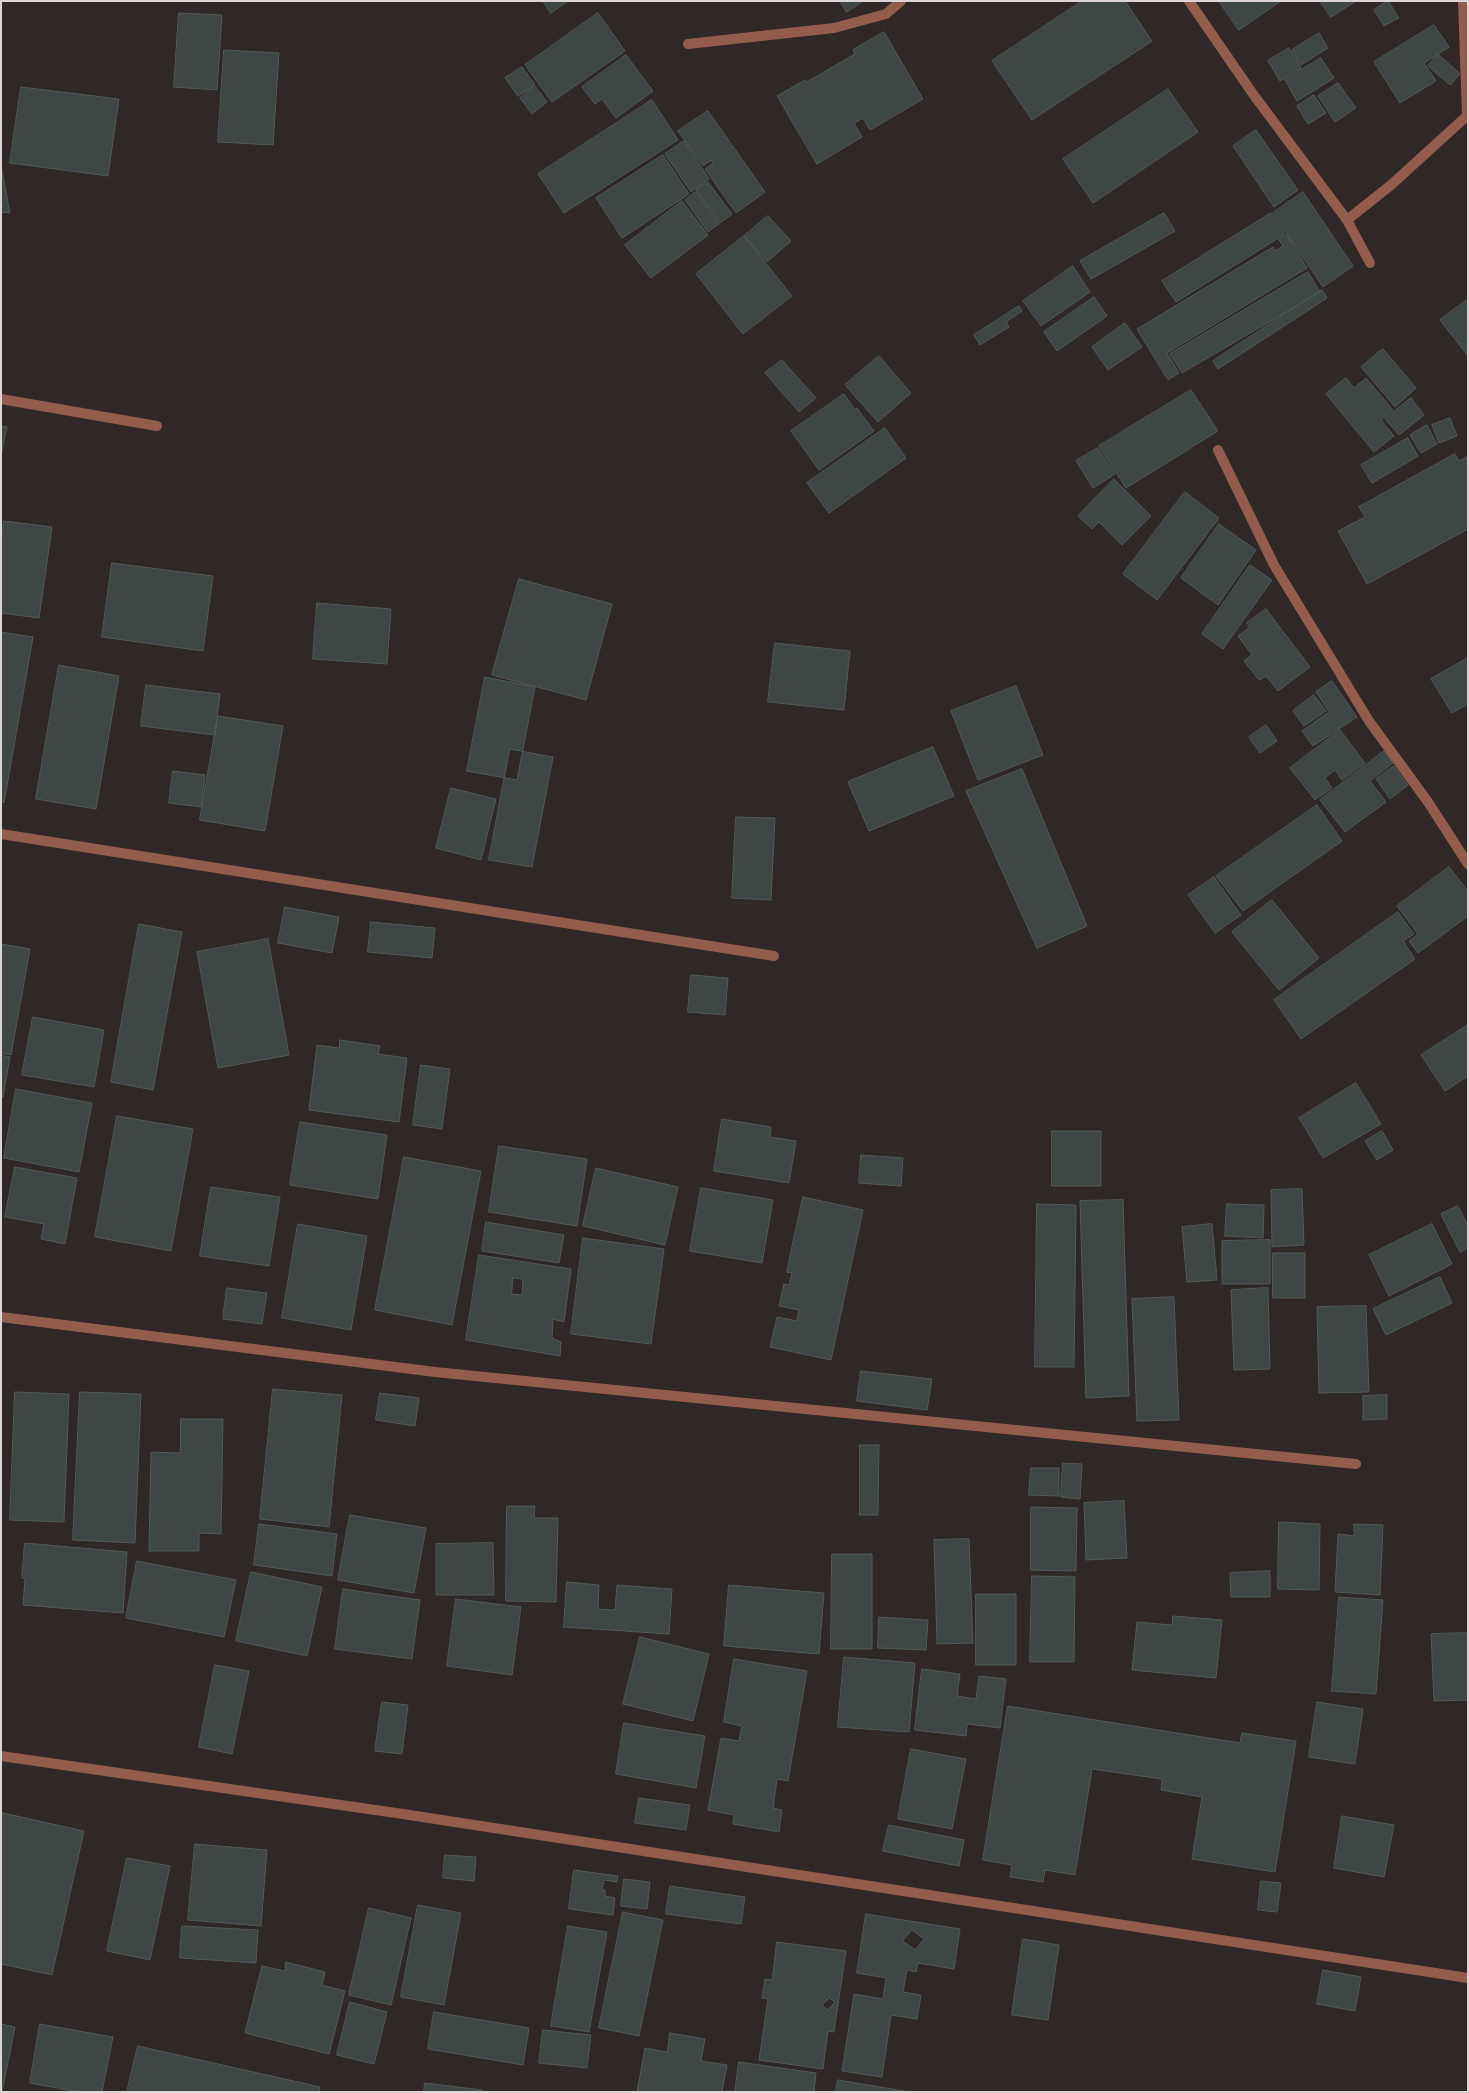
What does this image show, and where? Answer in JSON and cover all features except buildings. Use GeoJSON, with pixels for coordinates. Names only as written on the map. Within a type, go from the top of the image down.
{"type":"FeatureCollection","features":[{"type":"Feature","properties":{"kind":"street"},"geometry":{"type":"LineString","coordinates":[[688,44],[834,28],[886,14],[901,1]]}},
{"type":"Feature","properties":{"kind":"street"},"geometry":{"type":"LineString","coordinates":[[1189,1],[1253,94],[1347,220],[1370,264]]}},
{"type":"Feature","properties":{"kind":"street"},"geometry":{"type":"LineString","coordinates":[[1347,220],[1392,185],[1468,115],[1463,1]]}},
{"type":"Feature","properties":{"kind":"street"},"geometry":{"type":"LineString","coordinates":[[1,399],[157,426]]}},
{"type":"Feature","properties":{"kind":"street"},"geometry":{"type":"LineString","coordinates":[[1218,450],[1274,564],[1369,721],[1428,802],[1468,864]]}},
{"type":"Feature","properties":{"kind":"street"},"geometry":{"type":"LineString","coordinates":[[1,834],[774,956]]}},
{"type":"Feature","properties":{"kind":"street"},"geometry":{"type":"LineString","coordinates":[[1,1317],[434,1372],[1356,1464]]}},
{"type":"Feature","properties":{"kind":"street"},"geometry":{"type":"LineString","coordinates":[[1,1756],[404,1814],[1468,1978]]}}]}
